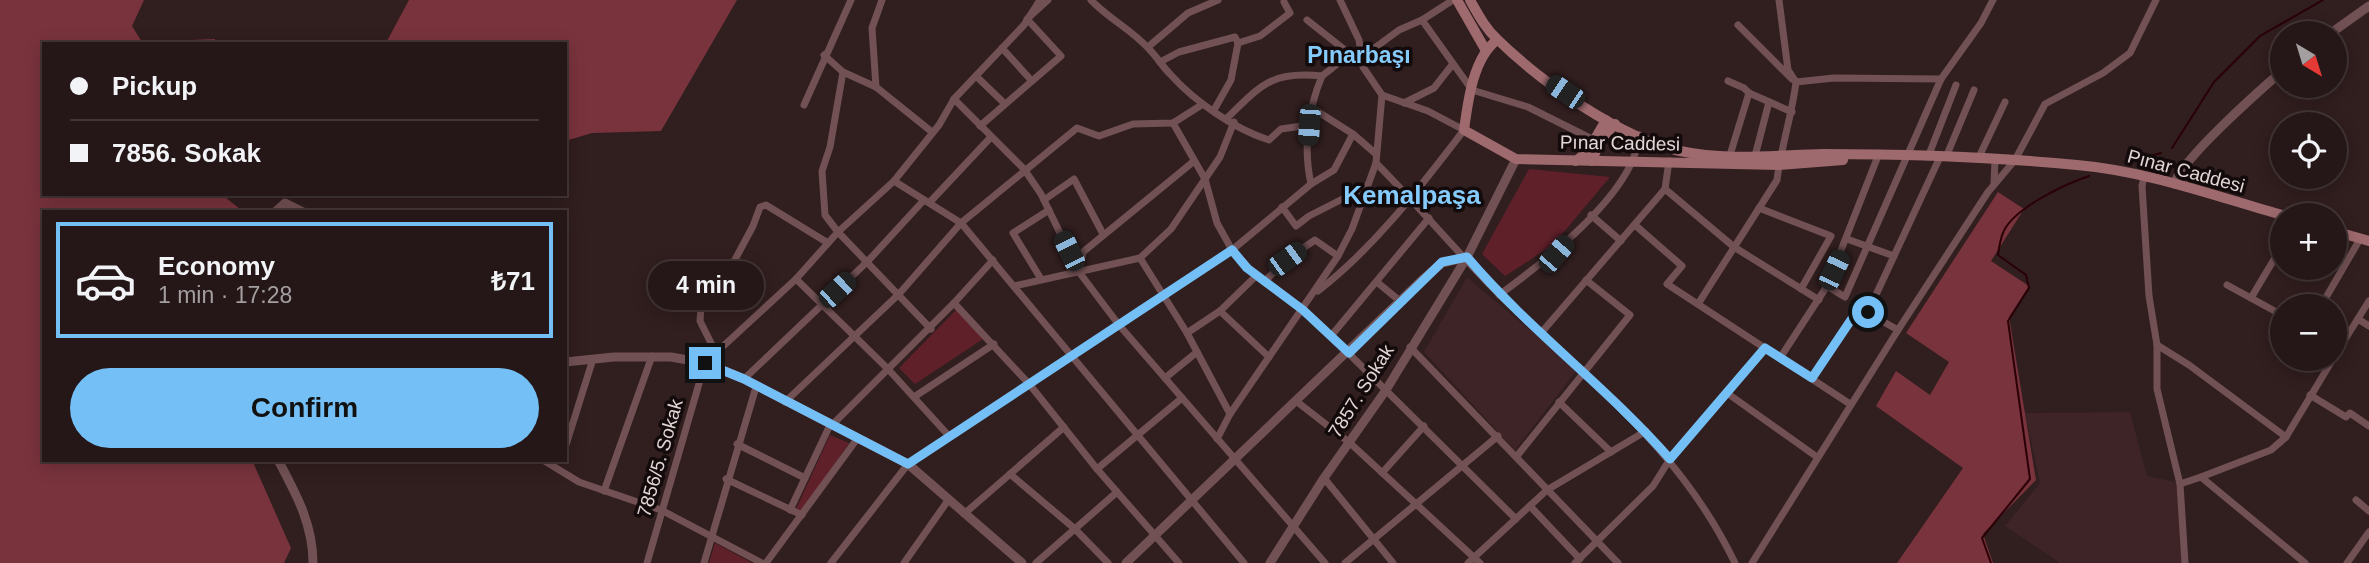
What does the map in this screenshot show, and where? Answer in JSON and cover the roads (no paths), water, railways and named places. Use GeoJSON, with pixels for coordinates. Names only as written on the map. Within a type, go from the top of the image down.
{"type":"FeatureCollection","features":[{"type":"Feature","properties":{"kind":"main road"},"geometry":{"type":"LineString","coordinates":[[1470,0],[1497,40],[1545,78],[1610,122],[1639,135],[1677,158]]}},
{"type":"Feature","properties":{"kind":"main road"},"geometry":{"type":"LineString","coordinates":[[1451,1],[1485,49]]}},
{"type":"Feature","properties":{"kind":"main road"},"geometry":{"type":"LineString","coordinates":[[1464,130],[1472,90],[1485,49],[1497,40]]}},
{"type":"Feature","properties":{"kind":"main road"},"geometry":{"type":"LineString","coordinates":[[1576,160],[1610,122]]}},
{"type":"Feature","properties":{"kind":"main road"},"geometry":{"type":"LineString","coordinates":[[1592,161],[1610,122]]}},
{"type":"Feature","properties":{"kind":"main road","name":"Pınar Caddesi"},"geometry":{"type":"LineString","coordinates":[[1464,130],[1516,159],[1631,164],[1730,155],[1779,161]]}},
{"type":"Feature","properties":{"kind":"main road","name":"Pınar Caddesi"},"geometry":{"type":"LineString","coordinates":[[1677,158],[1779,161],[1905,156],[2079,165],[2174,184],[2270,212]]}},
{"type":"Feature","properties":{"kind":"main road"},"geometry":{"type":"LineString","coordinates":[[2347,235],[2365,240]]}},
{"type":"Feature","properties":{"kind":"street"},"geometry":{"type":"LineString","coordinates":[[804,105],[850,0]]}},
{"type":"Feature","properties":{"kind":"street"},"geometry":{"type":"LineString","coordinates":[[876,87],[872,28],[882,0]]}},
{"type":"Feature","properties":{"kind":"street"},"geometry":{"type":"LineString","coordinates":[[705,363],[796,279],[838,232],[894,181],[954,100],[1027,19],[1040,0]]}},
{"type":"Feature","properties":{"kind":"street"},"geometry":{"type":"LineString","coordinates":[[1027,19],[1048,0]]}},
{"type":"Feature","properties":{"kind":"street"},"geometry":{"type":"LineString","coordinates":[[1091,0],[1108,18],[1148,47],[1203,104],[1230,120],[1269,140],[1281,129],[1309,125]]}},
{"type":"Feature","properties":{"kind":"street"},"geometry":{"type":"LineString","coordinates":[[1148,47],[1188,13],[1218,0]]}},
{"type":"Feature","properties":{"kind":"street"},"geometry":{"type":"LineString","coordinates":[[1217,439],[1230,414],[1338,256],[1357,218],[1376,163],[1382,95],[1363,67],[1359,40],[1339,0]]}},
{"type":"Feature","properties":{"kind":"street"},"geometry":{"type":"LineString","coordinates":[[1698,304],[1777,180],[1796,82],[1788,70],[1779,0]]}},
{"type":"Feature","properties":{"kind":"street"},"geometry":{"type":"LineString","coordinates":[[1827,286],[1845,297],[1941,79],[1981,23],[1993,0]]}},
{"type":"Feature","properties":{"kind":"street"},"geometry":{"type":"LineString","coordinates":[[1752,563],[1898,330],[1994,184],[2015,160],[2045,104],[2103,73],[2130,53],[2156,0]]}},
{"type":"Feature","properties":{"kind":"street"},"geometry":{"type":"LineString","coordinates":[[1238,43],[1261,36],[1290,13],[1283,1]]}},
{"type":"Feature","properties":{"kind":"street"},"geometry":{"type":"LineString","coordinates":[[1361,58],[1399,30],[1422,20],[1451,1]]}},
{"type":"Feature","properties":{"kind":"street"},"geometry":{"type":"LineString","coordinates":[[2347,22],[2369,6]]}},
{"type":"Feature","properties":{"kind":"street"},"geometry":{"type":"LineString","coordinates":[[980,126],[1061,57],[1027,19]]}},
{"type":"Feature","properties":{"kind":"street"},"geometry":{"type":"LineString","coordinates":[[1307,20],[1350,54],[1361,58]]}},
{"type":"Feature","properties":{"kind":"street"},"geometry":{"type":"LineString","coordinates":[[1422,20],[1472,90],[1528,107],[1594,140]]}},
{"type":"Feature","properties":{"kind":"street"},"geometry":{"type":"LineString","coordinates":[[1738,25],[1780,70],[1796,82],[1834,78],[1941,79]]}},
{"type":"Feature","properties":{"kind":"street"},"geometry":{"type":"LineString","coordinates":[[1160,62],[1179,52],[1235,37],[1238,43],[1231,80],[1214,110]]}},
{"type":"Feature","properties":{"kind":"street"},"geometry":{"type":"LineString","coordinates":[[1002,48],[1031,80]]}},
{"type":"Feature","properties":{"kind":"street"},"geometry":{"type":"LineString","coordinates":[[1311,184],[1306,157],[1311,101],[1322,76],[1350,54]]}},
{"type":"Feature","properties":{"kind":"street"},"geometry":{"type":"LineString","coordinates":[[824,55],[843,72],[876,87],[932,132]]}},
{"type":"Feature","properties":{"kind":"street"},"geometry":{"type":"LineString","coordinates":[[1404,103],[1434,88],[1452,65]]}},
{"type":"Feature","properties":{"kind":"street"},"geometry":{"type":"LineString","coordinates":[[843,72],[830,148],[822,171],[825,215],[931,329]]}},
{"type":"Feature","properties":{"kind":"street"},"geometry":{"type":"LineString","coordinates":[[1014,286],[1140,258],[1171,229],[1220,157],[1230,120],[1262,85],[1291,73],[1322,76]]}},
{"type":"Feature","properties":{"kind":"street"},"geometry":{"type":"LineString","coordinates":[[976,76],[1004,103]]}},
{"type":"Feature","properties":{"kind":"street"},"geometry":{"type":"LineString","coordinates":[[1728,81],[1792,112]]}},
{"type":"Feature","properties":{"kind":"street"},"geometry":{"type":"LineString","coordinates":[[2174,184],[2177,175],[2270,82]]}},
{"type":"Feature","properties":{"kind":"street"},"geometry":{"type":"LineString","coordinates":[[1928,157],[1956,85]]}},
{"type":"Feature","properties":{"kind":"street"},"geometry":{"type":"LineString","coordinates":[[1868,312],[1974,90]]}},
{"type":"Feature","properties":{"kind":"street"},"geometry":{"type":"LineString","coordinates":[[1730,155],[1749,93]]}},
{"type":"Feature","properties":{"kind":"street","name":"Pınar Caddesi"},"geometry":{"type":"LineString","coordinates":[[1382,95],[1464,130]]}},
{"type":"Feature","properties":{"kind":"street"},"geometry":{"type":"LineString","coordinates":[[954,100],[1024,169],[1044,200],[1079,272],[1119,325],[1325,563]]}},
{"type":"Feature","properties":{"kind":"street"},"geometry":{"type":"LineString","coordinates":[[1755,156],[1769,102]]}},
{"type":"Feature","properties":{"kind":"street"},"geometry":{"type":"LineString","coordinates":[[1978,159],[2005,102]]}},
{"type":"Feature","properties":{"kind":"street"},"geometry":{"type":"LineString","coordinates":[[785,402],[899,294],[961,223],[1077,128],[1099,136],[1133,124],[1173,123],[1203,104]]}},
{"type":"Feature","properties":{"kind":"street"},"geometry":{"type":"LineString","coordinates":[[1312,108],[1353,134],[1376,154]]}},
{"type":"Feature","properties":{"kind":"street"},"geometry":{"type":"LineString","coordinates":[[1173,123],[1193,162],[1205,178],[1217,223],[1232,250],[1256,276],[1303,310],[1349,353],[1516,519]]}},
{"type":"Feature","properties":{"kind":"street"},"geometry":{"type":"LineString","coordinates":[[1312,296],[1364,251],[1411,198],[1464,130]]}},
{"type":"Feature","properties":{"kind":"street"},"geometry":{"type":"LineString","coordinates":[[831,563],[908,464],[1232,250],[1311,184],[1334,170],[1353,134]]}},
{"type":"Feature","properties":{"kind":"street"},"geometry":{"type":"LineString","coordinates":[[1499,295],[1556,254],[1618,187],[1631,164],[1639,135]]}},
{"type":"Feature","properties":{"kind":"street"},"geometry":{"type":"LineString","coordinates":[[744,379],[868,261],[991,137]]}},
{"type":"Feature","properties":{"kind":"street"},"geometry":{"type":"LineString","coordinates":[[1780,358],[1827,286],[1847,239],[1874,156]]}},
{"type":"Feature","properties":{"kind":"street"},"geometry":{"type":"LineString","coordinates":[[1541,333],[1665,189],[1677,158]]}},
{"type":"Feature","properties":{"kind":"street","name":"7857. Sokak"},"geometry":{"type":"LineString","coordinates":[[1270,563],[1324,478],[1386,390],[1409,347],[1467,257],[1516,159]]}},
{"type":"Feature","properties":{"kind":"street"},"geometry":{"type":"LineString","coordinates":[[1994,184],[1995,160]]}},
{"type":"Feature","properties":{"kind":"street"},"geometry":{"type":"LineString","coordinates":[[1079,272],[1083,252],[1193,162]]}},
{"type":"Feature","properties":{"kind":"street"},"geometry":{"type":"LineString","coordinates":[[1376,163],[1467,257],[1499,295],[1646,431],[1670,459],[1735,563]]}},
{"type":"Feature","properties":{"kind":"street"},"geometry":{"type":"LineString","coordinates":[[2144,177],[2149,296],[2157,345],[2157,389],[2180,484],[2185,563]]}},
{"type":"Feature","properties":{"kind":"street"},"geometry":{"type":"LineString","coordinates":[[1044,200],[1074,179],[1103,234]]}},
{"type":"Feature","properties":{"kind":"street"},"geometry":{"type":"LineString","coordinates":[[894,181],[961,223],[1244,563]]}},
{"type":"Feature","properties":{"kind":"street"},"geometry":{"type":"LineString","coordinates":[[1282,208],[1296,226],[1308,216],[1366,187]]}},
{"type":"Feature","properties":{"kind":"street"},"geometry":{"type":"LineString","coordinates":[[1665,189],[1734,247],[1819,300]]}},
{"type":"Feature","properties":{"kind":"street"},"geometry":{"type":"LineString","coordinates":[[277,210],[285,203],[299,210]]}},
{"type":"Feature","properties":{"kind":"street"},"geometry":{"type":"LineString","coordinates":[[715,351],[700,321],[701,306],[730,269],[760,207],[766,205],[828,243]]}},
{"type":"Feature","properties":{"kind":"street"},"geometry":{"type":"LineString","coordinates":[[1759,208],[1831,236],[1801,289]]}},
{"type":"Feature","properties":{"kind":"street"},"geometry":{"type":"LineString","coordinates":[[1041,279],[1013,233],[1049,210]]}},
{"type":"Feature","properties":{"kind":"street"},"geometry":{"type":"LineString","coordinates":[[1591,215],[1621,241]]}},
{"type":"Feature","properties":{"kind":"street"},"geometry":{"type":"LineString","coordinates":[[1331,336],[1378,283],[1405,244],[1429,218]]}},
{"type":"Feature","properties":{"kind":"street"},"geometry":{"type":"LineString","coordinates":[[1635,225],[1682,265],[1667,284],[1850,404]]}},
{"type":"Feature","properties":{"kind":"street"},"geometry":{"type":"LineString","coordinates":[[1847,239],[1894,256]]}},
{"type":"Feature","properties":{"kind":"street"},"geometry":{"type":"LineString","coordinates":[[1264,282],[1287,259],[1315,240],[1338,256]]}},
{"type":"Feature","properties":{"kind":"street"},"geometry":{"type":"LineString","coordinates":[[2329,294],[2365,240]]}},
{"type":"Feature","properties":{"kind":"street"},"geometry":{"type":"LineString","coordinates":[[1126,563],[1442,262],[1467,257]]}},
{"type":"Feature","properties":{"kind":"street"},"geometry":{"type":"LineString","coordinates":[[1140,258],[1187,333],[1230,414]]}},
{"type":"Feature","properties":{"kind":"street"},"geometry":{"type":"LineString","coordinates":[[790,510],[831,425],[931,329],[993,260]]}},
{"type":"Feature","properties":{"kind":"street"},"geometry":{"type":"LineString","coordinates":[[2251,298],[2270,266]]}},
{"type":"Feature","properties":{"kind":"street"},"geometry":{"type":"LineString","coordinates":[[1187,333],[1220,311],[1256,276]]}},
{"type":"Feature","properties":{"kind":"street"},"geometry":{"type":"LineString","coordinates":[[796,279],[888,369],[949,436]]}},
{"type":"Feature","properties":{"kind":"street"},"geometry":{"type":"LineString","coordinates":[[1517,456],[1630,316],[1586,279]]}},
{"type":"Feature","properties":{"kind":"street"},"geometry":{"type":"LineString","coordinates":[[1378,283],[1400,301]]}},
{"type":"Feature","properties":{"kind":"street"},"geometry":{"type":"LineString","coordinates":[[2227,285],[2270,308]]}},
{"type":"Feature","properties":{"kind":"street"},"geometry":{"type":"LineString","coordinates":[[2347,335],[2369,301]]}},
{"type":"Feature","properties":{"kind":"street"},"geometry":{"type":"LineString","coordinates":[[954,303],[995,344],[1097,469],[1179,563]]}},
{"type":"Feature","properties":{"kind":"street"},"geometry":{"type":"LineString","coordinates":[[1812,378],[1859,308],[1898,330]]}},
{"type":"Feature","properties":{"kind":"street"},"geometry":{"type":"LineString","coordinates":[[1220,311],[1269,357]]}},
{"type":"Feature","properties":{"kind":"street"},"geometry":{"type":"LineString","coordinates":[[2358,319],[2369,326]]}},
{"type":"Feature","properties":{"kind":"street"},"geometry":{"type":"LineString","coordinates":[[914,397],[995,344]]}},
{"type":"Feature","properties":{"kind":"street"},"geometry":{"type":"LineString","coordinates":[[2157,345],[2189,365],[2286,437]]}},
{"type":"Feature","properties":{"kind":"street"},"geometry":{"type":"LineString","coordinates":[[1409,347],[1618,563]]}},
{"type":"Feature","properties":{"kind":"street"},"geometry":{"type":"LineString","coordinates":[[1530,506],[1577,561],[1653,486],[1670,459],[1765,348]]}},
{"type":"Feature","properties":{"kind":"street"},"geometry":{"type":"LineString","coordinates":[[1165,378],[1197,352]]}},
{"type":"Feature","properties":{"kind":"street"},"geometry":{"type":"LineString","coordinates":[[604,491],[652,356]]}},
{"type":"Feature","properties":{"kind":"street"},"geometry":{"type":"LineString","coordinates":[[567,362],[652,356],[705,363],[744,379],[908,464],[1022,563]]}},
{"type":"Feature","properties":{"kind":"street"},"geometry":{"type":"LineString","coordinates":[[567,442],[593,359]]}},
{"type":"Feature","properties":{"kind":"street","name":"7856/5. Sokak"},"geometry":{"type":"LineString","coordinates":[[647,563],[705,363]]}},
{"type":"Feature","properties":{"kind":"street"},"geometry":{"type":"LineString","coordinates":[[2180,484],[2271,450],[2286,437],[2325,371]]}},
{"type":"Feature","properties":{"kind":"street"},"geometry":{"type":"LineString","coordinates":[[704,563],[726,479],[756,387]]}},
{"type":"Feature","properties":{"kind":"street"},"geometry":{"type":"LineString","coordinates":[[1727,393],[1817,457]]}},
{"type":"Feature","properties":{"kind":"street"},"geometry":{"type":"LineString","coordinates":[[2311,395],[2346,417],[2350,413],[2369,426]]}},
{"type":"Feature","properties":{"kind":"street"},"geometry":{"type":"LineString","coordinates":[[1097,469],[1182,398]]}},
{"type":"Feature","properties":{"kind":"street"},"geometry":{"type":"LineString","coordinates":[[1296,401],[1350,443],[1474,561],[1547,490],[1646,431]]}},
{"type":"Feature","properties":{"kind":"street"},"geometry":{"type":"LineString","coordinates":[[1559,402],[1611,452]]}},
{"type":"Feature","properties":{"kind":"street"},"geometry":{"type":"LineString","coordinates":[[1382,473],[1424,426]]}},
{"type":"Feature","properties":{"kind":"street"},"geometry":{"type":"LineString","coordinates":[[964,514],[1064,427]]}},
{"type":"Feature","properties":{"kind":"street"},"geometry":{"type":"LineString","coordinates":[[1345,563],[1371,539],[1464,467],[1498,436]]}},
{"type":"Feature","properties":{"kind":"street"},"geometry":{"type":"LineString","coordinates":[[547,462],[579,482],[661,510],[764,563],[802,516],[857,439]]}},
{"type":"Feature","properties":{"kind":"street"},"geometry":{"type":"LineString","coordinates":[[737,444],[804,478]]}},
{"type":"Feature","properties":{"kind":"street"},"geometry":{"type":"LineString","coordinates":[[279,462],[299,499],[313,537],[313,563]]}},
{"type":"Feature","properties":{"kind":"street"},"geometry":{"type":"LineString","coordinates":[[559,469],[561,462]]}},
{"type":"Feature","properties":{"kind":"street"},"geometry":{"type":"LineString","coordinates":[[1010,474],[1074,529],[1108,563]]}},
{"type":"Feature","properties":{"kind":"street"},"geometry":{"type":"LineString","coordinates":[[2201,477],[2305,563]]}},
{"type":"Feature","properties":{"kind":"street"},"geometry":{"type":"LineString","coordinates":[[1324,478],[1393,563]]}},
{"type":"Feature","properties":{"kind":"street"},"geometry":{"type":"LineString","coordinates":[[726,479],[802,516]]}},
{"type":"Feature","properties":{"kind":"street"},"geometry":{"type":"LineString","coordinates":[[1036,563],[1117,492]]}},
{"type":"Feature","properties":{"kind":"street"},"geometry":{"type":"LineString","coordinates":[[904,563],[948,499]]}},
{"type":"Feature","properties":{"kind":"street"},"geometry":{"type":"LineString","coordinates":[[2356,500],[2369,511]]}},
{"type":"Feature","properties":{"kind":"street"},"geometry":{"type":"LineString","coordinates":[[2347,563],[2369,531]]}},
{"type":"Feature","properties":{"kind":"waterway"},"geometry":{"type":"LineString","coordinates":[[2172,148],[2214,82],[2260,36],[2323,0]]}},
{"type":"Feature","properties":{"kind":"waterway"},"geometry":{"type":"LineString","coordinates":[[2128,162],[2161,153]]}},
{"type":"Feature","properties":{"kind":"waterway"},"geometry":{"type":"LineString","coordinates":[[1991,563],[1982,538],[2030,479],[2008,321],[2029,288],[2026,275],[1998,255],[2000,241],[2008,224],[2017,215],[2054,191],[2089,176]]}},
{"type":"Feature","properties":{"kind":"district","name":"Pınarbaşı"},"geometry":{"type":"Point","coordinates":[1359,55]}},
{"type":"Feature","properties":{"kind":"district","name":"Kemalpaşa"},"geometry":{"type":"Point","coordinates":[1412,195]}}]}
